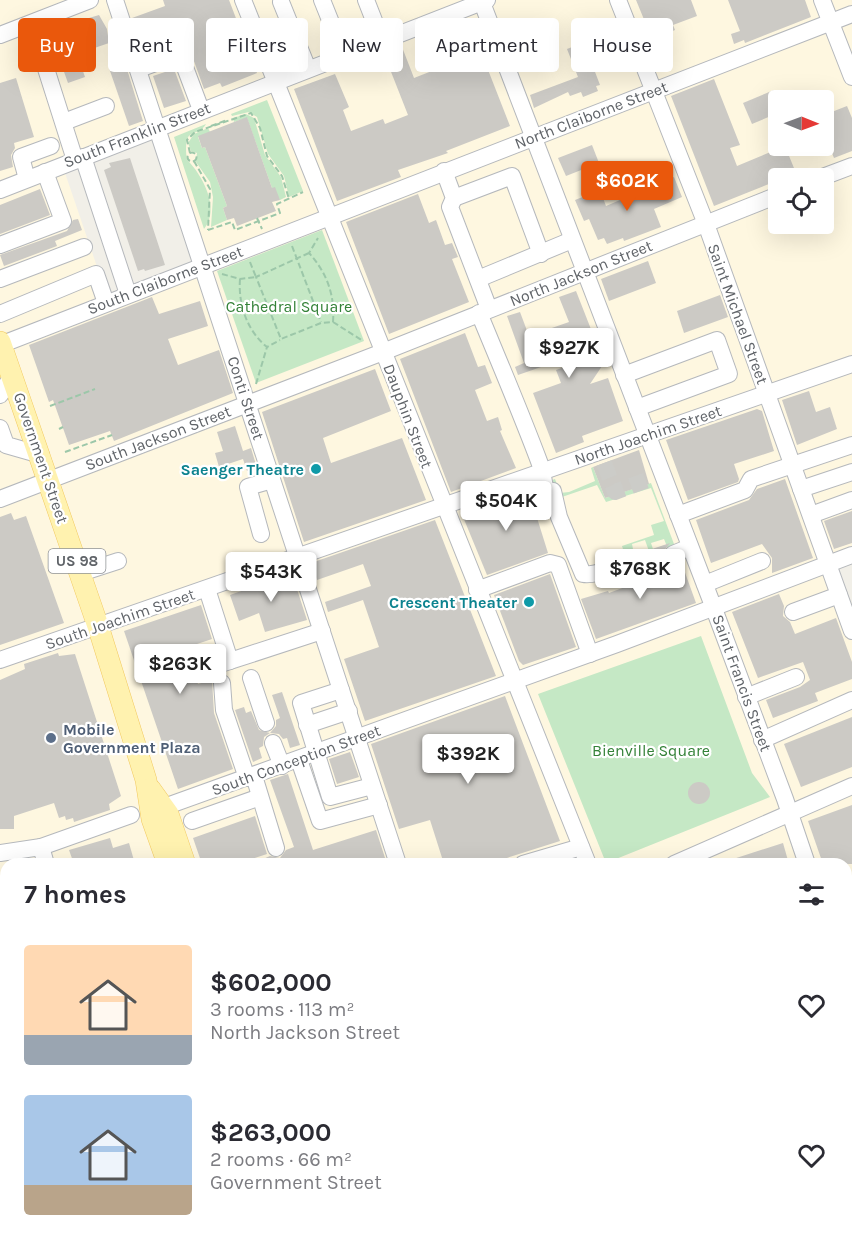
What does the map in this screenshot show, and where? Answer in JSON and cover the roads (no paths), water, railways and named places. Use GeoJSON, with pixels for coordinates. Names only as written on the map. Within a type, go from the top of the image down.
{"type":"FeatureCollection","features":[{"type":"Feature","properties":{"kind":"main road","name":"Government Street"},"geometry":{"type":"LineString","coordinates":[[0,344],[50,479],[98,626],[147,786],[160,858]]}},
{"type":"Feature","properties":{"kind":"main road","name":"Government Street"},"geometry":{"type":"LineString","coordinates":[[150,811],[166,858]]}},
{"type":"Feature","properties":{"kind":"main road","name":"Government Street"},"geometry":{"type":"LineString","coordinates":[[150,811],[175,858]]}},
{"type":"Feature","properties":{"kind":"main road","name":"Government Street"},"geometry":{"type":"LineString","coordinates":[[150,811],[181,858]]}},
{"type":"Feature","properties":{"kind":"street"},"geometry":{"type":"LineString","coordinates":[[0,35],[90,0]]}},
{"type":"Feature","properties":{"kind":"street","name":"Conti Street"},"geometry":{"type":"LineString","coordinates":[[115,0],[121,18]]}},
{"type":"Feature","properties":{"kind":"street","name":"Dauphin Street"},"geometry":{"type":"LineString","coordinates":[[243,0],[317,186],[325,223],[586,858]]}},
{"type":"Feature","properties":{"kind":"street"},"geometry":{"type":"LineString","coordinates":[[322,0],[329,18]]}},
{"type":"Feature","properties":{"kind":"street"},"geometry":{"type":"LineString","coordinates":[[366,0],[373,18]]}},
{"type":"Feature","properties":{"kind":"street","name":"Saint Michael Street"},"geometry":{"type":"LineString","coordinates":[[618,0],[706,224],[852,631]]}},
{"type":"Feature","properties":{"kind":"street"},"geometry":{"type":"LineString","coordinates":[[822,0],[852,77]]}},
{"type":"Feature","properties":{"kind":"street","name":"South Franklin Street"},"geometry":{"type":"LineString","coordinates":[[403,33],[483,1]]}},
{"type":"Feature","properties":{"kind":"street","name":"Saint Francis Street"},"geometry":{"type":"LineString","coordinates":[[483,1],[532,137],[647,435],[655,478],[678,515],[805,858]]}},
{"type":"Feature","properties":{"kind":"street"},"geometry":{"type":"LineString","coordinates":[[281,2],[287,18]]}},
{"type":"Feature","properties":{"kind":"street","name":"North Claiborne Street"},"geometry":{"type":"LineString","coordinates":[[325,223],[444,171],[852,14]]}},
{"type":"Feature","properties":{"kind":"street","name":"South Franklin Street"},"geometry":{"type":"LineString","coordinates":[[308,69],[320,65]]}},
{"type":"Feature","properties":{"kind":"street"},"geometry":{"type":"LineString","coordinates":[[47,72],[128,294]]}},
{"type":"Feature","properties":{"kind":"street","name":"Conti Street"},"geometry":{"type":"LineString","coordinates":[[140,72],[158,127],[204,231],[210,268],[247,404],[396,858]]}},
{"type":"Feature","properties":{"kind":"street"},"geometry":{"type":"LineString","coordinates":[[187,72],[201,110]]}},
{"type":"Feature","properties":{"kind":"street","name":"South Franklin Street"},"geometry":{"type":"LineString","coordinates":[[0,190],[300,72]]}},
{"type":"Feature","properties":{"kind":"street"},"geometry":{"type":"LineString","coordinates":[[64,122],[106,106]]}},
{"type":"Feature","properties":{"kind":"street"},"geometry":{"type":"LineString","coordinates":[[0,245],[63,221],[48,139],[21,157],[27,179]]}},
{"type":"Feature","properties":{"kind":"street"},"geometry":{"type":"LineString","coordinates":[[834,173],[852,166]]}},
{"type":"Feature","properties":{"kind":"street"},"geometry":{"type":"LineString","coordinates":[[444,171],[454,198],[450,207],[478,279],[484,311],[542,472],[551,484],[554,502],[583,574],[590,576],[617,566],[652,561]]}},
{"type":"Feature","properties":{"kind":"street"},"geometry":{"type":"LineString","coordinates":[[454,198],[512,176],[542,254]]}},
{"type":"Feature","properties":{"kind":"street","name":"North Jackson Street"},"geometry":{"type":"LineString","coordinates":[[375,348],[484,311],[768,199]]}},
{"type":"Feature","properties":{"kind":"street","name":"South Claiborne Street"},"geometry":{"type":"LineString","coordinates":[[0,344],[128,294],[210,268],[325,223]]}},
{"type":"Feature","properties":{"kind":"street"},"geometry":{"type":"LineString","coordinates":[[478,279],[572,240]]}},
{"type":"Feature","properties":{"kind":"street"},"geometry":{"type":"LineString","coordinates":[[0,279],[84,247]]}},
{"type":"Feature","properties":{"kind":"street"},"geometry":{"type":"LineString","coordinates":[[0,314],[96,274],[106,303]]}},
{"type":"Feature","properties":{"kind":"street"},"geometry":{"type":"LineString","coordinates":[[624,375],[717,340],[729,374],[637,408]]}},
{"type":"Feature","properties":{"kind":"street","name":"South Jackson Street"},"geometry":{"type":"LineString","coordinates":[[0,499],[247,404],[375,348]]}},
{"type":"Feature","properties":{"kind":"street","name":"North Joachim Street"},"geometry":{"type":"LineString","coordinates":[[443,506],[542,472],[602,457],[647,435],[852,364]]}},
{"type":"Feature","properties":{"kind":"street"},"geometry":{"type":"LineString","coordinates":[[0,395],[12,376]]}},
{"type":"Feature","properties":{"kind":"street"},"geometry":{"type":"LineString","coordinates":[[0,428],[6,445],[41,455]]}},
{"type":"Feature","properties":{"kind":"street"},"geometry":{"type":"LineString","coordinates":[[678,515],[745,490],[751,479],[852,445]]}},
{"type":"Feature","properties":{"kind":"street"},"geometry":{"type":"LineString","coordinates":[[801,489],[852,472]]}},
{"type":"Feature","properties":{"kind":"street"},"geometry":{"type":"LineString","coordinates":[[261,534],[248,488],[272,480]]}},
{"type":"Feature","properties":{"kind":"street"},"geometry":{"type":"LineString","coordinates":[[811,515],[852,500]]}},
{"type":"Feature","properties":{"kind":"street","name":"South Joachim Street"},"geometry":{"type":"LineString","coordinates":[[0,660],[207,590],[443,506]]}},
{"type":"Feature","properties":{"kind":"street"},"geometry":{"type":"LineString","coordinates":[[674,554],[690,547]]}},
{"type":"Feature","properties":{"kind":"street","name":"South Conception Street"},"geometry":{"type":"LineString","coordinates":[[0,853],[41,847],[251,777],[590,654],[852,555]]}},
{"type":"Feature","properties":{"kind":"street"},"geometry":{"type":"LineString","coordinates":[[81,573],[118,561]]}},
{"type":"Feature","properties":{"kind":"street"},"geometry":{"type":"LineString","coordinates":[[705,584],[762,561]]}},
{"type":"Feature","properties":{"kind":"street"},"geometry":{"type":"LineString","coordinates":[[477,590],[550,563],[558,566],[590,654]]}},
{"type":"Feature","properties":{"kind":"street"},"geometry":{"type":"LineString","coordinates":[[207,590],[230,662]]}},
{"type":"Feature","properties":{"kind":"street"},"geometry":{"type":"LineString","coordinates":[[793,612],[839,595]]}},
{"type":"Feature","properties":{"kind":"street"},"geometry":{"type":"LineString","coordinates":[[210,667],[322,631]]}},
{"type":"Feature","properties":{"kind":"street"},"geometry":{"type":"LineString","coordinates":[[746,697],[796,677]]}},
{"type":"Feature","properties":{"kind":"street"},"geometry":{"type":"LineString","coordinates":[[251,678],[266,723]]}},
{"type":"Feature","properties":{"kind":"street"},"geometry":{"type":"LineString","coordinates":[[222,683],[224,710],[260,797],[276,848]]}},
{"type":"Feature","properties":{"kind":"street"},"geometry":{"type":"LineString","coordinates":[[341,690],[301,703],[330,797],[372,786]]}},
{"type":"Feature","properties":{"kind":"street"},"geometry":{"type":"LineString","coordinates":[[762,740],[852,700]]}},
{"type":"Feature","properties":{"kind":"street"},"geometry":{"type":"LineString","coordinates":[[308,725],[349,711]]}},
{"type":"Feature","properties":{"kind":"street"},"geometry":{"type":"LineString","coordinates":[[273,742],[282,766]]}},
{"type":"Feature","properties":{"kind":"street"},"geometry":{"type":"LineString","coordinates":[[299,760],[320,821],[379,805]]}},
{"type":"Feature","properties":{"kind":"street"},"geometry":{"type":"LineString","coordinates":[[688,858],[852,786]]}},
{"type":"Feature","properties":{"kind":"street"},"geometry":{"type":"LineString","coordinates":[[202,794],[210,814]]}},
{"type":"Feature","properties":{"kind":"street"},"geometry":{"type":"LineString","coordinates":[[192,821],[260,797]]}},
{"type":"Feature","properties":{"kind":"street"},"geometry":{"type":"LineString","coordinates":[[41,847],[44,858]]}},
{"type":"Feature","properties":{"kind":"street"},"geometry":{"type":"LineString","coordinates":[[543,858],[581,847]]}},
{"type":"Feature","properties":{"kind":"tunnel"},"geometry":{"type":"LineString","coordinates":[[604,463],[615,492],[647,480]]}},
{"type":"Feature","properties":{"kind":"place","name":"Saenger Theatre"},"geometry":{"type":"Point","coordinates":[316,469]}},
{"type":"Feature","properties":{"kind":"place","name":"Crescent Theater"},"geometry":{"type":"Point","coordinates":[529,602]}},
{"type":"Feature","properties":{"kind":"place","name":"Mobile Government Plaza"},"geometry":{"type":"Point","coordinates":[51,738]}},
{"type":"Feature","properties":{"kind":"park label","name":"Cathedral Square"},"geometry":{"type":"Point","coordinates":[289,306]}},
{"type":"Feature","properties":{"kind":"park label","name":"Bienville Square"},"geometry":{"type":"Point","coordinates":[651,750]}}]}
